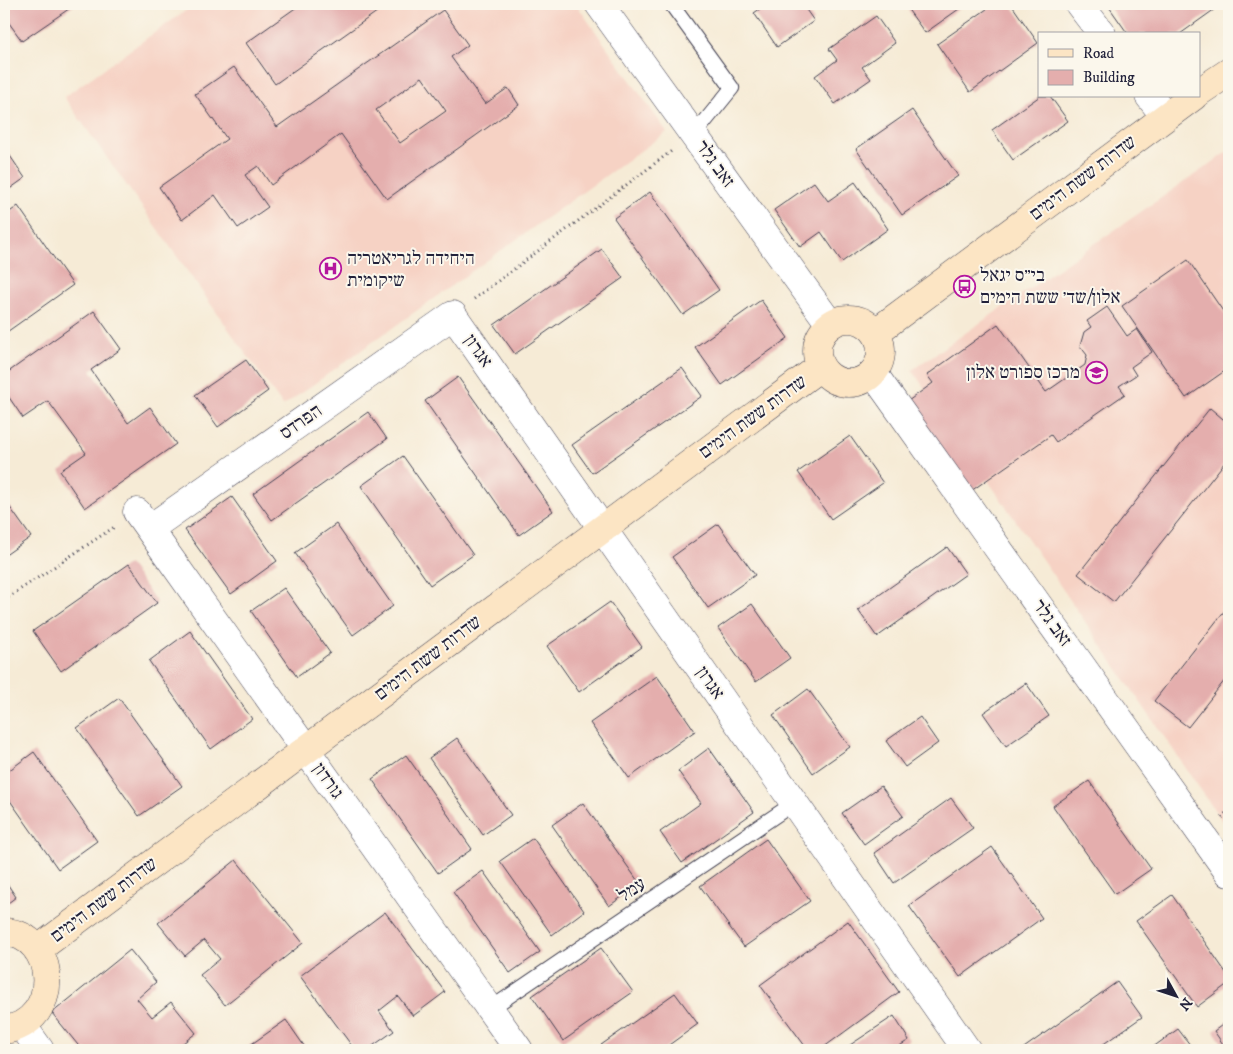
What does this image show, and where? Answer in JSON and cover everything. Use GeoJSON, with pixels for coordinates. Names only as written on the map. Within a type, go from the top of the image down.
{"type":"FeatureCollection","features":[{"type":"Feature","properties":{"kind":"street","name":"זאב גלר"},"geometry":{"type":"LineString","coordinates":[[599,4],[830,324]]}},
{"type":"Feature","properties":{"kind":"street"},"geometry":{"type":"LineString","coordinates":[[1079,4],[1100,32]]}},
{"type":"Feature","properties":{"kind":"street"},"geometry":{"type":"LineString","coordinates":[[1200,91],[1229,72]]}},
{"type":"Feature","properties":{"kind":"street","name":"שדרות ששת הימים"},"geometry":{"type":"LineString","coordinates":[[876,332],[1157,106],[1187,98]]}},
{"type":"Feature","properties":{"kind":"street","name":"הפרדס"},"geometry":{"type":"LineString","coordinates":[[143,520],[453,315]]}},
{"type":"Feature","properties":{"kind":"street","name":"אגרון"},"geometry":{"type":"LineString","coordinates":[[453,315],[967,1050]]}},
{"type":"Feature","properties":{"kind":"street"},"geometry":{"type":"LineString","coordinates":[[842,319],[855,319],[867,324],[876,332],[880,340],[881,358],[873,373],[855,383],[845,384],[827,375],[820,367],[817,356],[817,344],[822,333],[830,324],[842,319]]}},
{"type":"Feature","properties":{"kind":"street","name":"שדרות ששת הימים"},"geometry":{"type":"LineString","coordinates":[[37,950],[820,367]]}},
{"type":"Feature","properties":{"kind":"street","name":"זאב גלר"},"geometry":{"type":"LineString","coordinates":[[873,373],[1229,872]]}},
{"type":"Feature","properties":{"kind":"street","name":"גורדון"},"geometry":{"type":"LineString","coordinates":[[143,520],[519,1050]]}},
{"type":"Feature","properties":{"kind":"street"},"geometry":{"type":"LineString","coordinates":[[4,932],[24,938],[37,950],[45,964],[48,981],[44,999],[36,1014],[13,1027],[40,1050]]}},
{"type":"Feature","properties":{"kind":"lane"},"geometry":{"type":"LineString","coordinates":[[670,4],[732,88],[694,135]]}},
{"type":"Feature","properties":{"kind":"lane","name":"עמל"},"geometry":{"type":"LineString","coordinates":[[490,1009],[794,803]]}},
{"type":"Feature","properties":{"kind":"path"},"geometry":{"type":"LineString","coordinates":[[453,315],[694,135]]}},
{"type":"Feature","properties":{"kind":"path"},"geometry":{"type":"LineString","coordinates":[[4,600],[143,520]]}},
{"type":"Feature","properties":{"kind":"shaded area","name":"היחידה לגריאטריה שיקומית"},"geometry":{"type":"Polygon","coordinates":[[[195,4],[576,4],[667,132],[283,406],[64,97],[195,4]]]}},
{"type":"Feature","properties":{"kind":"shaded area"},"geometry":{"type":"Polygon","coordinates":[[[1229,151],[1229,831],[912,370],[1229,151]]]}},
{"type":"Feature","properties":{"kind":"building"},"geometry":{"type":"Polygon","coordinates":[[[4,4],[76,4],[22,41],[4,16],[4,4]]]}},
{"type":"Feature","properties":{"kind":"building"},"geometry":{"type":"Polygon","coordinates":[[[301,4],[388,4],[275,84],[246,43],[301,4]]]}},
{"type":"Feature","properties":{"kind":"building"},"geometry":{"type":"Polygon","coordinates":[[[767,4],[802,4],[814,21],[777,47],[754,13],[767,4]]]}},
{"type":"Feature","properties":{"kind":"building"},"geometry":{"type":"Polygon","coordinates":[[[904,4],[966,4],[925,33],[904,4]]]}},
{"type":"Feature","properties":{"kind":"building"},"geometry":{"type":"Polygon","coordinates":[[[994,4],[1011,4],[1038,43],[970,92],[937,44],[994,4]]]}},
{"type":"Feature","properties":{"kind":"building"},"geometry":{"type":"Polygon","coordinates":[[[1107,4],[1222,4],[1183,32],[1127,32],[1107,4]]]}},
{"type":"Feature","properties":{"kind":"building"},"geometry":{"type":"Polygon","coordinates":[[[443,10],[468,45],[451,57],[485,104],[508,88],[519,105],[387,199],[341,134],[271,185],[258,166],[245,175],[268,207],[238,228],[215,195],[182,220],[159,187],[227,139],[195,94],[234,67],[277,127],[443,10]],[[422,77],[376,110],[400,143],[446,111],[422,77]]]}},
{"type":"Feature","properties":{"kind":"building"},"geometry":{"type":"Polygon","coordinates":[[[876,16],[895,43],[862,67],[871,79],[835,104],[815,76],[837,60],[829,49],[876,16]]]}},
{"type":"Feature","properties":{"kind":"building"},"geometry":{"type":"Polygon","coordinates":[[[1038,97],[1051,98],[1068,121],[1013,160],[992,130],[1038,97]]]}},
{"type":"Feature","properties":{"kind":"building"},"geometry":{"type":"Polygon","coordinates":[[[912,110],[958,176],[902,215],[856,149],[912,110]]]}},
{"type":"Feature","properties":{"kind":"building"},"geometry":{"type":"Polygon","coordinates":[[[4,147],[25,178],[4,193],[4,147]]]}},
{"type":"Feature","properties":{"kind":"building"},"geometry":{"type":"Polygon","coordinates":[[[814,182],[828,201],[855,182],[888,229],[842,262],[821,232],[800,247],[774,210],[814,182]]]}},
{"type":"Feature","properties":{"kind":"building"},"geometry":{"type":"Polygon","coordinates":[[[650,192],[719,290],[683,315],[614,218],[650,192]]]}},
{"type":"Feature","properties":{"kind":"building"},"geometry":{"type":"Polygon","coordinates":[[[18,206],[73,285],[4,334],[4,216],[18,206]]]}},
{"type":"Feature","properties":{"kind":"building"},"geometry":{"type":"Polygon","coordinates":[[[602,249],[623,278],[515,354],[494,325],[602,249]]]}},
{"type":"Feature","properties":{"kind":"building"},"geometry":{"type":"Polygon","coordinates":[[[1188,260],[1229,320],[1229,368],[1186,398],[1122,306],[1188,260]]]}},
{"type":"Feature","properties":{"kind":"building"},"geometry":{"type":"Polygon","coordinates":[[[761,300],[788,338],[722,385],[695,347],[761,300]]]}},
{"type":"Feature","properties":{"kind":"building"},"geometry":{"type":"Polygon","coordinates":[[[1107,307],[1127,336],[1137,329],[1152,352],[1131,367],[1136,375],[1119,386],[1125,394],[1056,442],[1051,435],[971,491],[908,401],[933,383],[927,375],[998,324],[1046,392],[1085,365],[1087,355],[1080,346],[1084,332],[1091,327],[1087,321],[1107,307]]]}},
{"type":"Feature","properties":{"kind":"building"},"geometry":{"type":"Polygon","coordinates":[[[94,311],[121,349],[91,370],[128,423],[150,407],[176,444],[85,508],[60,471],[86,453],[48,401],[23,418],[4,390],[4,375],[94,311]]]}},
{"type":"Feature","properties":{"kind":"building"},"geometry":{"type":"Polygon","coordinates":[[[246,360],[268,391],[218,427],[195,395],[246,360]]]}},
{"type":"Feature","properties":{"kind":"building"},"geometry":{"type":"Polygon","coordinates":[[[682,368],[702,396],[592,473],[572,445],[682,368]]]}},
{"type":"Feature","properties":{"kind":"building"},"geometry":{"type":"Polygon","coordinates":[[[458,377],[553,511],[519,535],[425,401],[458,377]]]}},
{"type":"Feature","properties":{"kind":"building"},"geometry":{"type":"Polygon","coordinates":[[[1210,408],[1229,424],[1229,457],[1114,602],[1078,574],[1210,408]]]}},
{"type":"Feature","properties":{"kind":"building"},"geometry":{"type":"Polygon","coordinates":[[[368,412],[387,439],[272,520],[253,494],[368,412]]]}},
{"type":"Feature","properties":{"kind":"building"},"geometry":{"type":"Polygon","coordinates":[[[850,436],[883,483],[831,519],[798,472],[850,436]]]}},
{"type":"Feature","properties":{"kind":"building"},"geometry":{"type":"Polygon","coordinates":[[[403,456],[473,555],[430,585],[361,486],[403,456]]]}},
{"type":"Feature","properties":{"kind":"building"},"geometry":{"type":"Polygon","coordinates":[[[232,497],[277,561],[231,594],[185,530],[232,497]]]}},
{"type":"Feature","properties":{"kind":"building"},"geometry":{"type":"Polygon","coordinates":[[[4,499],[31,537],[4,556],[4,499]]]}},
{"type":"Feature","properties":{"kind":"building"},"geometry":{"type":"Polygon","coordinates":[[[336,524],[393,606],[353,635],[295,553],[336,524]]]}},
{"type":"Feature","properties":{"kind":"building"},"geometry":{"type":"Polygon","coordinates":[[[718,524],[755,575],[708,608],[672,557],[718,524]]]}},
{"type":"Feature","properties":{"kind":"building"},"geometry":{"type":"Polygon","coordinates":[[[947,547],[966,574],[877,637],[858,610],[947,547]]]}},
{"type":"Feature","properties":{"kind":"building"},"geometry":{"type":"Polygon","coordinates":[[[129,564],[157,603],[61,671],[33,631],[129,564]]]}},
{"type":"Feature","properties":{"kind":"building"},"geometry":{"type":"Polygon","coordinates":[[[284,588],[330,653],[297,677],[251,611],[284,588]]]}},
{"type":"Feature","properties":{"kind":"building"},"geometry":{"type":"Polygon","coordinates":[[[610,602],[642,647],[579,692],[547,646],[610,602]]]}},
{"type":"Feature","properties":{"kind":"building"},"geometry":{"type":"Polygon","coordinates":[[[752,604],[790,658],[756,682],[718,628],[752,604]]]}},
{"type":"Feature","properties":{"kind":"building"},"geometry":{"type":"Polygon","coordinates":[[[1229,605],[1229,675],[1188,727],[1154,701],[1229,605]]]}},
{"type":"Feature","properties":{"kind":"building"},"geometry":{"type":"Polygon","coordinates":[[[190,631],[252,719],[211,749],[149,661],[190,631]]]}},
{"type":"Feature","properties":{"kind":"building"},"geometry":{"type":"Polygon","coordinates":[[[657,676],[695,731],[629,778],[590,723],[657,676]]]}},
{"type":"Feature","properties":{"kind":"building"},"geometry":{"type":"Polygon","coordinates":[[[1026,683],[1049,716],[1006,746],[983,713],[1026,683]]]}},
{"type":"Feature","properties":{"kind":"building"},"geometry":{"type":"Polygon","coordinates":[[[808,689],[850,747],[813,773],[773,715],[808,689]]]}},
{"type":"Feature","properties":{"kind":"building"},"geometry":{"type":"Polygon","coordinates":[[[119,698],[182,786],[139,816],[77,728],[119,698]]]}},
{"type":"Feature","properties":{"kind":"building"},"geometry":{"type":"Polygon","coordinates":[[[920,717],[938,743],[905,767],[886,741],[920,717]]]}},
{"type":"Feature","properties":{"kind":"building"},"geometry":{"type":"Polygon","coordinates":[[[457,738],[511,815],[483,835],[429,758],[457,738]]]}},
{"type":"Feature","properties":{"kind":"building"},"geometry":{"type":"Polygon","coordinates":[[[709,748],[754,812],[682,863],[660,832],[701,803],[678,771],[709,748]]]}},
{"type":"Feature","properties":{"kind":"building"},"geometry":{"type":"Polygon","coordinates":[[[34,752],[97,841],[58,869],[4,792],[4,774],[34,752]]]}},
{"type":"Feature","properties":{"kind":"building"},"geometry":{"type":"Polygon","coordinates":[[[406,755],[472,849],[438,873],[372,779],[406,755]]]}},
{"type":"Feature","properties":{"kind":"building"},"geometry":{"type":"Polygon","coordinates":[[[1089,781],[1151,869],[1115,894],[1053,806],[1089,781]]]}},
{"type":"Feature","properties":{"kind":"building"},"geometry":{"type":"Polygon","coordinates":[[[881,786],[903,816],[864,844],[842,813],[881,786]]]}},
{"type":"Feature","properties":{"kind":"building"},"geometry":{"type":"Polygon","coordinates":[[[951,798],[973,828],[894,883],[874,853],[951,798]]]}},
{"type":"Feature","properties":{"kind":"building"},"geometry":{"type":"Polygon","coordinates":[[[583,803],[640,884],[609,906],[552,825],[583,803]]]}},
{"type":"Feature","properties":{"kind":"building"},"geometry":{"type":"Polygon","coordinates":[[[533,838],[584,911],[552,935],[500,861],[533,838]]]}},
{"type":"Feature","properties":{"kind":"building"},"geometry":{"type":"Polygon","coordinates":[[[766,839],[810,901],[744,947],[700,886],[766,839]]]}},
{"type":"Feature","properties":{"kind":"building"},"geometry":{"type":"Polygon","coordinates":[[[992,847],[1042,918],[960,977],[909,906],[992,847]]]}},
{"type":"Feature","properties":{"kind":"building"},"geometry":{"type":"Polygon","coordinates":[[[236,860],[303,943],[225,1005],[200,975],[220,959],[204,940],[185,956],[158,923],[236,860]]]}},
{"type":"Feature","properties":{"kind":"building"},"geometry":{"type":"Polygon","coordinates":[[[483,871],[540,952],[510,973],[453,892],[483,871]]]}},
{"type":"Feature","properties":{"kind":"building"},"geometry":{"type":"Polygon","coordinates":[[[4,879],[16,897],[4,906],[4,879]]]}},
{"type":"Feature","properties":{"kind":"building"},"geometry":{"type":"Polygon","coordinates":[[[1172,895],[1229,977],[1229,983],[1197,1007],[1136,921],[1172,895]]]}},
{"type":"Feature","properties":{"kind":"building"},"geometry":{"type":"Polygon","coordinates":[[[385,912],[445,992],[413,1016],[398,996],[379,1011],[394,1031],[367,1050],[355,1050],[300,976],[385,912]]]}},
{"type":"Feature","properties":{"kind":"building"},"geometry":{"type":"Polygon","coordinates":[[[848,921],[899,992],[820,1050],[808,1050],[760,985],[848,921]]]}},
{"type":"Feature","properties":{"kind":"building"},"geometry":{"type":"Polygon","coordinates":[[[601,948],[633,992],[563,1041],[532,996],[601,948]]]}},
{"type":"Feature","properties":{"kind":"building"},"geometry":{"type":"Polygon","coordinates":[[[130,950],[156,982],[137,999],[152,1017],[171,1002],[196,1033],[174,1050],[82,1050],[52,1013],[130,950]]]}},
{"type":"Feature","properties":{"kind":"building"},"geometry":{"type":"Polygon","coordinates":[[[1117,982],[1142,1017],[1095,1050],[1021,1050],[1117,982]]]}},
{"type":"Feature","properties":{"kind":"building"},"geometry":{"type":"Polygon","coordinates":[[[675,993],[698,1024],[662,1050],[594,1050],[675,993]]]}},
{"type":"Feature","properties":{"kind":"building"},"geometry":{"type":"Polygon","coordinates":[[[894,1016],[909,1040],[893,1050],[849,1050],[847,1047],[894,1016]]]}},
{"type":"Feature","properties":{"kind":"building"},"geometry":{"type":"Polygon","coordinates":[[[286,1020],[307,1050],[243,1050],[286,1020]]]}},
{"type":"Feature","properties":{"kind":"building"},"geometry":{"type":"Polygon","coordinates":[[[1229,1020],[1229,1050],[1227,1050],[1214,1031],[1229,1020]]]}},
{"type":"Feature","properties":{"kind":"building"},"geometry":{"type":"Polygon","coordinates":[[[1178,1029],[1194,1050],[1149,1050],[1178,1029]]]}},
{"type":"Feature","properties":{"kind":"place","name":"היחידה לגריאטריה שיקומית"},"geometry":{"type":"Point","coordinates":[331,269]}},
{"type":"Feature","properties":{"kind":"place","name":"בי״ס יגאל אלון/שד׳ ששת הימים"},"geometry":{"type":"Point","coordinates":[964,286]}},
{"type":"Feature","properties":{"kind":"place","name":"מרכז ספורט אלון"},"geometry":{"type":"Point","coordinates":[1096,372]}}]}
